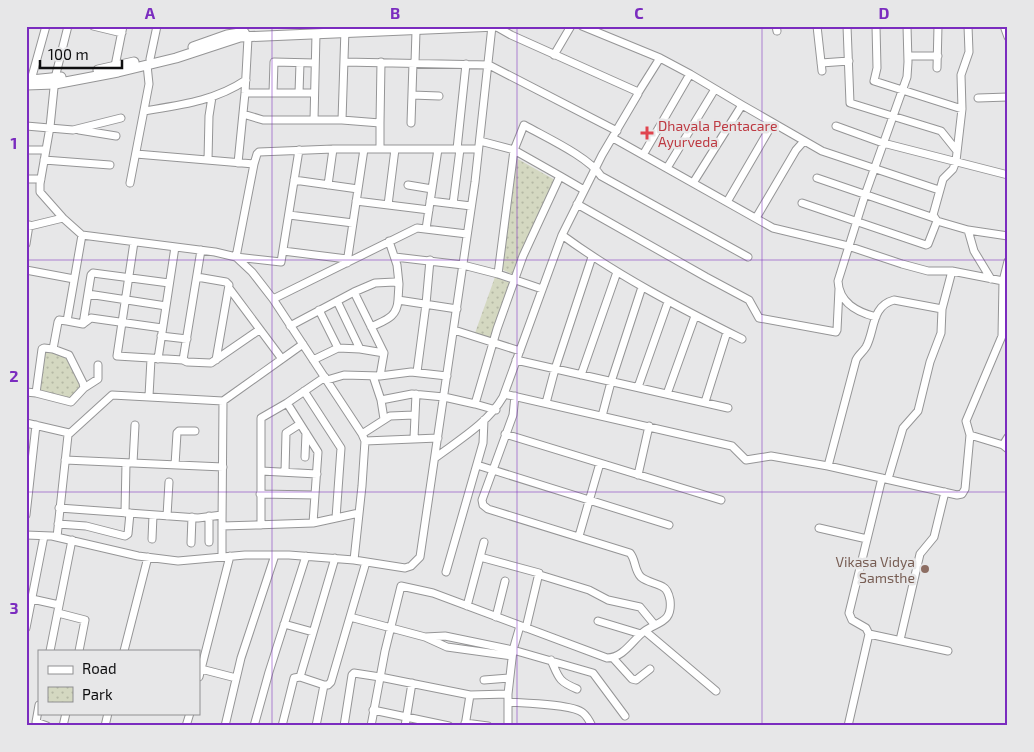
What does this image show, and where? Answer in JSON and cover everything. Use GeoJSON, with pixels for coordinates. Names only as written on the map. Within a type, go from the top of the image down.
{"type":"FeatureCollection","features":[{"type":"Feature","properties":{"kind":"main road"},"geometry":{"type":"LineString","coordinates":[[246,35],[316,34],[384,26]]}},
{"type":"Feature","properties":{"kind":"main road"},"geometry":{"type":"LineString","coordinates":[[28,82],[55,81],[118,72],[148,62],[218,45],[246,35],[495,27]]}},
{"type":"Feature","properties":{"kind":"main road"},"geometry":{"type":"LineString","coordinates":[[55,81],[114,66],[148,62]]}},
{"type":"Feature","properties":{"kind":"street"},"geometry":{"type":"LineString","coordinates":[[28,82],[46,26]]}},
{"type":"Feature","properties":{"kind":"street"},"geometry":{"type":"LineString","coordinates":[[68,26],[55,81],[40,192],[63,218],[82,234],[280,263],[299,150]]}},
{"type":"Feature","properties":{"kind":"street"},"geometry":{"type":"LineString","coordinates":[[93,26],[122,30],[114,66]]}},
{"type":"Feature","properties":{"kind":"street"},"geometry":{"type":"LineString","coordinates":[[130,183],[149,84],[148,62],[157,26]]}},
{"type":"Feature","properties":{"kind":"street"},"geometry":{"type":"LineString","coordinates":[[237,26],[246,35],[246,80],[238,162]]}},
{"type":"Feature","properties":{"kind":"street"},"geometry":{"type":"LineString","coordinates":[[554,55],[571,26]]}},
{"type":"Feature","properties":{"kind":"street"},"geometry":{"type":"LineString","coordinates":[[582,26],[660,58],[828,154],[939,190]]}},
{"type":"Feature","properties":{"kind":"street"},"geometry":{"type":"LineString","coordinates":[[817,26],[822,71]]}},
{"type":"Feature","properties":{"kind":"street"},"geometry":{"type":"LineString","coordinates":[[847,26],[850,103],[941,131],[957,151]]}},
{"type":"Feature","properties":{"kind":"street"},"geometry":{"type":"LineString","coordinates":[[876,26],[877,68],[874,82],[962,109]]}},
{"type":"Feature","properties":{"kind":"street"},"geometry":{"type":"LineString","coordinates":[[577,204],[749,300],[759,318],[836,332],[838,276],[907,77],[907,26]]}},
{"type":"Feature","properties":{"kind":"street"},"geometry":{"type":"LineString","coordinates":[[937,68],[938,26]]}},
{"type":"Feature","properties":{"kind":"street"},"geometry":{"type":"LineString","coordinates":[[802,203],[926,245],[928,244],[935,219],[939,190],[944,177],[953,169],[956,161],[962,109],[960,78],[968,54],[968,26]]}},
{"type":"Feature","properties":{"kind":"street"},"geometry":{"type":"LineString","coordinates":[[1004,26],[1008,37]]}},
{"type":"Feature","properties":{"kind":"street"},"geometry":{"type":"LineString","coordinates":[[26,535],[57,537],[148,557],[178,561],[226,556],[275,555],[335,558],[405,568],[418,561],[454,330],[495,27],[638,93]]}},
{"type":"Feature","properties":{"kind":"street"},"geometry":{"type":"LineString","coordinates":[[342,120],[345,31]]}},
{"type":"Feature","properties":{"kind":"street"},"geometry":{"type":"LineString","coordinates":[[410,123],[416,31]]}},
{"type":"Feature","properties":{"kind":"street"},"geometry":{"type":"LineString","coordinates":[[314,120],[316,34]]}},
{"type":"Feature","properties":{"kind":"street"},"geometry":{"type":"LineString","coordinates":[[908,56],[938,56]]}},
{"type":"Feature","properties":{"kind":"street"},"geometry":{"type":"LineString","coordinates":[[435,458],[496,410],[504,394],[562,235],[596,168],[660,58]]}},
{"type":"Feature","properties":{"kind":"street"},"geometry":{"type":"LineString","coordinates":[[273,93],[274,62],[315,63]]}},
{"type":"Feature","properties":{"kind":"street"},"geometry":{"type":"LineString","coordinates":[[344,62],[489,65],[615,134],[643,155],[774,228],[848,246],[928,272],[952,271],[1003,281]]}},
{"type":"Feature","properties":{"kind":"street"},"geometry":{"type":"LineString","coordinates":[[380,148],[381,62]]}},
{"type":"Feature","properties":{"kind":"street"},"geometry":{"type":"LineString","coordinates":[[821,63],[849,62]]}},
{"type":"Feature","properties":{"kind":"street"},"geometry":{"type":"LineString","coordinates":[[300,63],[300,93]]}},
{"type":"Feature","properties":{"kind":"street"},"geometry":{"type":"LineString","coordinates":[[453,204],[466,64]]}},
{"type":"Feature","properties":{"kind":"street"},"geometry":{"type":"LineString","coordinates":[[643,155],[690,74]]}},
{"type":"Feature","properties":{"kind":"street"},"geometry":{"type":"LineString","coordinates":[[144,111],[212,97],[246,80]]}},
{"type":"Feature","properties":{"kind":"street"},"geometry":{"type":"LineString","coordinates":[[667,168],[715,89]]}},
{"type":"Feature","properties":{"kind":"street"},"geometry":{"type":"LineString","coordinates":[[245,93],[314,93]]}},
{"type":"Feature","properties":{"kind":"street"},"geometry":{"type":"LineString","coordinates":[[412,95],[439,96]]}},
{"type":"Feature","properties":{"kind":"street"},"geometry":{"type":"LineString","coordinates":[[208,160],[209,116],[212,97]]}},
{"type":"Feature","properties":{"kind":"street"},"geometry":{"type":"LineString","coordinates":[[978,98],[1008,97]]}},
{"type":"Feature","properties":{"kind":"street"},"geometry":{"type":"LineString","coordinates":[[694,183],[742,105]]}},
{"type":"Feature","properties":{"kind":"street"},"geometry":{"type":"LineString","coordinates":[[243,114],[263,120],[342,120],[380,123]]}},
{"type":"Feature","properties":{"kind":"street"},"geometry":{"type":"LineString","coordinates":[[73,130],[121,118]]}},
{"type":"Feature","properties":{"kind":"street"},"geometry":{"type":"LineString","coordinates":[[727,202],[773,124]]}},
{"type":"Feature","properties":{"kind":"street"},"geometry":{"type":"LineString","coordinates":[[498,274],[514,150],[524,125],[596,168],[601,176],[748,257]]}},
{"type":"Feature","properties":{"kind":"street"},"geometry":{"type":"LineString","coordinates":[[26,126],[50,127],[116,136]]}},
{"type":"Feature","properties":{"kind":"street"},"geometry":{"type":"LineString","coordinates":[[836,126],[883,143],[1008,175]]}},
{"type":"Feature","properties":{"kind":"street"},"geometry":{"type":"LineString","coordinates":[[756,218],[796,150],[804,141]]}},
{"type":"Feature","properties":{"kind":"street"},"geometry":{"type":"LineString","coordinates":[[236,257],[254,164],[257,154],[260,152],[380,148],[458,149],[479,145],[514,150],[584,190]]}},
{"type":"Feature","properties":{"kind":"street"},"geometry":{"type":"LineString","coordinates":[[388,205],[395,148]]}},
{"type":"Feature","properties":{"kind":"street"},"geometry":{"type":"LineString","coordinates":[[328,185],[333,149]]}},
{"type":"Feature","properties":{"kind":"street"},"geometry":{"type":"LineString","coordinates":[[347,261],[364,149]]}},
{"type":"Feature","properties":{"kind":"street"},"geometry":{"type":"LineString","coordinates":[[426,229],[438,149]]}},
{"type":"Feature","properties":{"kind":"street"},"geometry":{"type":"LineString","coordinates":[[26,150],[46,150]]}},
{"type":"Feature","properties":{"kind":"street"},"geometry":{"type":"LineString","coordinates":[[136,154],[254,164]]}},
{"type":"Feature","properties":{"kind":"street"},"geometry":{"type":"LineString","coordinates":[[44,160],[110,165]]}},
{"type":"Feature","properties":{"kind":"street"},"geometry":{"type":"LineString","coordinates":[[475,404],[493,342],[523,256],[560,176]]}},
{"type":"Feature","properties":{"kind":"street"},"geometry":{"type":"LineString","coordinates":[[817,178],[968,230],[1008,236]]}},
{"type":"Feature","properties":{"kind":"street"},"geometry":{"type":"LineString","coordinates":[[26,179],[41,179]]}},
{"type":"Feature","properties":{"kind":"street"},"geometry":{"type":"LineString","coordinates":[[294,180],[358,189]]}},
{"type":"Feature","properties":{"kind":"street"},"geometry":{"type":"LineString","coordinates":[[408,185],[432,189]]}},
{"type":"Feature","properties":{"kind":"street"},"geometry":{"type":"LineString","coordinates":[[356,200],[429,210]]}},
{"type":"Feature","properties":{"kind":"street"},"geometry":{"type":"LineString","coordinates":[[430,202],[471,206]]}},
{"type":"Feature","properties":{"kind":"street"},"geometry":{"type":"LineString","coordinates":[[289,214],[353,223]]}},
{"type":"Feature","properties":{"kind":"street"},"geometry":{"type":"LineString","coordinates":[[26,244],[28,226],[63,218]]}},
{"type":"Feature","properties":{"kind":"street"},"geometry":{"type":"LineString","coordinates":[[273,300],[347,261],[417,228],[467,234]]}},
{"type":"Feature","properties":{"kind":"street"},"geometry":{"type":"LineString","coordinates":[[968,230],[974,251],[991,279]]}},
{"type":"Feature","properties":{"kind":"street"},"geometry":{"type":"LineString","coordinates":[[67,321],[82,234]]}},
{"type":"Feature","properties":{"kind":"street"},"geometry":{"type":"LineString","coordinates":[[562,235],[592,257],[668,302],[742,340]]}},
{"type":"Feature","properties":{"kind":"street"},"geometry":{"type":"LineString","coordinates":[[134,242],[118,356],[183,360],[208,364],[259,330]]}},
{"type":"Feature","properties":{"kind":"street"},"geometry":{"type":"LineString","coordinates":[[371,327],[394,315],[398,308],[399,284],[396,257],[389,242]]}},
{"type":"Feature","properties":{"kind":"street"},"geometry":{"type":"LineString","coordinates":[[149,396],[162,332],[175,247]]}},
{"type":"Feature","properties":{"kind":"street"},"geometry":{"type":"LineString","coordinates":[[183,360],[201,250]]}},
{"type":"Feature","properties":{"kind":"street"},"geometry":{"type":"LineString","coordinates":[[283,251],[347,261]]}},
{"type":"Feature","properties":{"kind":"street"},"geometry":{"type":"LineString","coordinates":[[236,257],[252,272],[273,300],[326,378],[363,438],[360,513],[354,560]]}},
{"type":"Feature","properties":{"kind":"street"},"geometry":{"type":"LineString","coordinates":[[396,257],[463,265],[498,274],[542,289]]}},
{"type":"Feature","properties":{"kind":"street"},"geometry":{"type":"LineString","coordinates":[[546,403],[554,369],[592,257]]}},
{"type":"Feature","properties":{"kind":"street"},"geometry":{"type":"LineString","coordinates":[[417,372],[430,260]]}},
{"type":"Feature","properties":{"kind":"street"},"geometry":{"type":"LineString","coordinates":[[504,394],[732,446],[746,460],[772,456],[828,466],[958,495],[962,494],[965,489],[970,435],[966,421],[1002,336],[1003,281],[1008,261]]}},
{"type":"Feature","properties":{"kind":"street"},"geometry":{"type":"LineString","coordinates":[[26,270],[74,279]]}},
{"type":"Feature","properties":{"kind":"street"},"geometry":{"type":"LineString","coordinates":[[948,651],[870,634],[866,628],[852,620],[849,613],[867,539],[885,479],[903,428],[918,411],[930,362],[941,333],[942,309],[952,271]]}},
{"type":"Feature","properties":{"kind":"street"},"geometry":{"type":"LineString","coordinates":[[582,375],[617,272]]}},
{"type":"Feature","properties":{"kind":"street"},"geometry":{"type":"LineString","coordinates":[[83,324],[91,275],[93,273],[169,283]]}},
{"type":"Feature","properties":{"kind":"street"},"geometry":{"type":"LineString","coordinates":[[197,277],[226,282],[259,330],[282,359]]}},
{"type":"Feature","properties":{"kind":"street"},"geometry":{"type":"LineString","coordinates":[[290,326],[375,283],[395,282],[399,284]]}},
{"type":"Feature","properties":{"kind":"street"},"geometry":{"type":"LineString","coordinates":[[602,416],[642,286]]}},
{"type":"Feature","properties":{"kind":"street"},"geometry":{"type":"LineString","coordinates":[[216,360],[229,288]]}},
{"type":"Feature","properties":{"kind":"street"},"geometry":{"type":"LineString","coordinates":[[839,289],[852,308],[876,317]]}},
{"type":"Feature","properties":{"kind":"street"},"geometry":{"type":"LineString","coordinates":[[354,292],[384,353],[376,376],[384,419]]}},
{"type":"Feature","properties":{"kind":"street"},"geometry":{"type":"LineString","coordinates":[[88,294],[166,306]]}},
{"type":"Feature","properties":{"kind":"street"},"geometry":{"type":"LineString","coordinates":[[398,300],[457,309]]}},
{"type":"Feature","properties":{"kind":"street"},"geometry":{"type":"LineString","coordinates":[[828,466],[856,360],[867,345],[881,307],[894,300],[942,309]]}},
{"type":"Feature","properties":{"kind":"street"},"geometry":{"type":"LineString","coordinates":[[337,301],[360,349]]}},
{"type":"Feature","properties":{"kind":"street"},"geometry":{"type":"LineString","coordinates":[[638,387],[668,302]]}},
{"type":"Feature","properties":{"kind":"street"},"geometry":{"type":"LineString","coordinates":[[319,310],[338,348]]}},
{"type":"Feature","properties":{"kind":"street"},"geometry":{"type":"LineString","coordinates":[[667,394],[695,316]]}},
{"type":"Feature","properties":{"kind":"street"},"geometry":{"type":"LineString","coordinates":[[53,349],[60,320],[83,324],[91,318],[122,323],[187,339]]}},
{"type":"Feature","properties":{"kind":"street"},"geometry":{"type":"LineString","coordinates":[[454,330],[520,351]]}},
{"type":"Feature","properties":{"kind":"street"},"geometry":{"type":"LineString","coordinates":[[705,402],[727,332]]}},
{"type":"Feature","properties":{"kind":"street"},"geometry":{"type":"LineString","coordinates":[[57,537],[64,460],[69,433],[112,395],[223,401],[303,344]]}},
{"type":"Feature","properties":{"kind":"street"},"geometry":{"type":"LineString","coordinates":[[36,393],[42,349],[44,348],[69,355],[84,388]]}},
{"type":"Feature","properties":{"kind":"street"},"geometry":{"type":"LineString","coordinates":[[313,360],[338,348],[384,353]]}},
{"type":"Feature","properties":{"kind":"street"},"geometry":{"type":"LineString","coordinates":[[516,360],[728,408]]}},
{"type":"Feature","properties":{"kind":"street"},"geometry":{"type":"LineString","coordinates":[[26,392],[71,402],[84,388],[98,379],[98,365]]}},
{"type":"Feature","properties":{"kind":"street"},"geometry":{"type":"LineString","coordinates":[[261,525],[261,418],[326,378],[344,375],[376,376],[417,372],[447,376]]}},
{"type":"Feature","properties":{"kind":"street"},"geometry":{"type":"LineString","coordinates":[[304,390],[341,448],[336,518]]}},
{"type":"Feature","properties":{"kind":"street"},"geometry":{"type":"LineString","coordinates":[[381,400],[405,394],[416,394],[444,397],[496,410]]}},
{"type":"Feature","properties":{"kind":"street"},"geometry":{"type":"LineString","coordinates":[[414,438],[416,394]]}},
{"type":"Feature","properties":{"kind":"street"},"geometry":{"type":"LineString","coordinates":[[371,726],[380,676],[401,586],[433,593],[607,658],[617,657],[643,632],[654,624],[663,622],[669,616],[670,601],[666,589],[642,578],[630,553],[485,507],[482,500],[513,416],[514,396]]}},
{"type":"Feature","properties":{"kind":"street"},"geometry":{"type":"LineString","coordinates":[[200,673],[226,556],[222,526],[223,401]]}},
{"type":"Feature","properties":{"kind":"street"},"geometry":{"type":"LineString","coordinates":[[287,403],[318,452],[313,523]]}},
{"type":"Feature","properties":{"kind":"street"},"geometry":{"type":"LineString","coordinates":[[363,438],[384,419],[396,415],[414,414]]}},
{"type":"Feature","properties":{"kind":"street"},"geometry":{"type":"LineString","coordinates":[[446,572],[484,438],[484,420]]}},
{"type":"Feature","properties":{"kind":"street"},"geometry":{"type":"LineString","coordinates":[[26,423],[69,433]]}},
{"type":"Feature","properties":{"kind":"street"},"geometry":{"type":"LineString","coordinates":[[285,472],[286,433],[300,424]]}},
{"type":"Feature","properties":{"kind":"street"},"geometry":{"type":"LineString","coordinates":[[26,515],[36,425]]}},
{"type":"Feature","properties":{"kind":"street"},"geometry":{"type":"LineString","coordinates":[[58,524],[86,526],[125,536],[128,534],[129,463],[135,425]]}},
{"type":"Feature","properties":{"kind":"street"},"geometry":{"type":"LineString","coordinates":[[638,475],[650,426]]}},
{"type":"Feature","properties":{"kind":"street"},"geometry":{"type":"LineString","coordinates":[[175,465],[176,434],[179,431],[195,431]]}},
{"type":"Feature","properties":{"kind":"street"},"geometry":{"type":"LineString","coordinates":[[305,457],[306,432]]}},
{"type":"Feature","properties":{"kind":"street"},"geometry":{"type":"LineString","coordinates":[[505,434],[721,500]]}},
{"type":"Feature","properties":{"kind":"street"},"geometry":{"type":"LineString","coordinates":[[970,435],[1005,447],[1008,437]]}},
{"type":"Feature","properties":{"kind":"street"},"geometry":{"type":"LineString","coordinates":[[363,438],[438,438]]}},
{"type":"Feature","properties":{"kind":"street"},"geometry":{"type":"LineString","coordinates":[[64,460],[223,467]]}},
{"type":"Feature","properties":{"kind":"street"},"geometry":{"type":"LineString","coordinates":[[579,536],[600,463]]}},
{"type":"Feature","properties":{"kind":"street"},"geometry":{"type":"LineString","coordinates":[[477,465],[669,525]]}},
{"type":"Feature","properties":{"kind":"street"},"geometry":{"type":"LineString","coordinates":[[261,472],[317,474]]}},
{"type":"Feature","properties":{"kind":"street"},"geometry":{"type":"LineString","coordinates":[[167,516],[169,482]]}},
{"type":"Feature","properties":{"kind":"street"},"geometry":{"type":"LineString","coordinates":[[900,640],[920,554],[934,536],[945,492]]}},
{"type":"Feature","properties":{"kind":"street"},"geometry":{"type":"LineString","coordinates":[[260,494],[315,495]]}},
{"type":"Feature","properties":{"kind":"street"},"geometry":{"type":"LineString","coordinates":[[60,508],[192,518],[222,515]]}},
{"type":"Feature","properties":{"kind":"street"},"geometry":{"type":"LineString","coordinates":[[222,526],[313,523],[360,513]]}},
{"type":"Feature","properties":{"kind":"street"},"geometry":{"type":"LineString","coordinates":[[152,539],[153,515]]}},
{"type":"Feature","properties":{"kind":"street"},"geometry":{"type":"LineString","coordinates":[[209,516],[209,542]]}},
{"type":"Feature","properties":{"kind":"street"},"geometry":{"type":"LineString","coordinates":[[191,543],[192,518]]}},
{"type":"Feature","properties":{"kind":"street"},"geometry":{"type":"LineString","coordinates":[[819,528],[867,539]]}},
{"type":"Feature","properties":{"kind":"street"},"geometry":{"type":"LineString","coordinates":[[26,628],[44,536]]}},
{"type":"Feature","properties":{"kind":"street"},"geometry":{"type":"LineString","coordinates":[[50,650],[72,540]]}},
{"type":"Feature","properties":{"kind":"street"},"geometry":{"type":"LineString","coordinates":[[467,606],[484,542]]}},
{"type":"Feature","properties":{"kind":"street"},"geometry":{"type":"LineString","coordinates":[[225,726],[236,678],[275,555]]}},
{"type":"Feature","properties":{"kind":"street"},"geometry":{"type":"LineString","coordinates":[[254,726],[306,556]]}},
{"type":"Feature","properties":{"kind":"street"},"geometry":{"type":"LineString","coordinates":[[124,650],[148,557]]}},
{"type":"Feature","properties":{"kind":"street"},"geometry":{"type":"LineString","coordinates":[[480,557],[537,572],[540,575],[589,590],[608,600],[640,608],[654,624]]}},
{"type":"Feature","properties":{"kind":"street"},"geometry":{"type":"LineString","coordinates":[[300,677],[335,558]]}},
{"type":"Feature","properties":{"kind":"street"},"geometry":{"type":"LineString","coordinates":[[282,726],[294,678],[300,677],[324,685],[328,685],[331,682],[366,562]]}},
{"type":"Feature","properties":{"kind":"street"},"geometry":{"type":"LineString","coordinates":[[508,726],[509,678],[512,653],[523,627],[540,575]]}},
{"type":"Feature","properties":{"kind":"street"},"geometry":{"type":"LineString","coordinates":[[496,617],[505,581]]}},
{"type":"Feature","properties":{"kind":"street"},"geometry":{"type":"LineString","coordinates":[[30,603],[59,605]]}},
{"type":"Feature","properties":{"kind":"street"},"geometry":{"type":"LineString","coordinates":[[58,613],[85,620],[79,650]]}},
{"type":"Feature","properties":{"kind":"street"},"geometry":{"type":"LineString","coordinates":[[350,617],[425,637],[447,647],[512,653]]}},
{"type":"Feature","properties":{"kind":"street"},"geometry":{"type":"LineString","coordinates":[[598,621],[643,632],[716,691]]}},
{"type":"Feature","properties":{"kind":"street"},"geometry":{"type":"LineString","coordinates":[[284,624],[313,632]]}},
{"type":"Feature","properties":{"kind":"street"},"geometry":{"type":"LineString","coordinates":[[848,726],[870,634]]}},
{"type":"Feature","properties":{"kind":"street"},"geometry":{"type":"LineString","coordinates":[[425,637],[445,636],[512,653],[551,660],[593,673],[625,716]]}},
{"type":"Feature","properties":{"kind":"street"},"geometry":{"type":"LineString","coordinates":[[613,658],[632,679],[636,680],[650,670]]}},
{"type":"Feature","properties":{"kind":"street"},"geometry":{"type":"LineString","coordinates":[[551,660],[560,680],[577,689]]}},
{"type":"Feature","properties":{"kind":"street"},"geometry":{"type":"LineString","coordinates":[[201,669],[236,678]]}},
{"type":"Feature","properties":{"kind":"street"},"geometry":{"type":"LineString","coordinates":[[344,726],[352,675],[354,673],[380,676],[470,695],[508,698],[576,709],[584,713],[592,726]]}},
{"type":"Feature","properties":{"kind":"street"},"geometry":{"type":"LineString","coordinates":[[484,680],[509,678]]}},
{"type":"Feature","properties":{"kind":"street"},"geometry":{"type":"LineString","coordinates":[[405,726],[412,683]]}},
{"type":"Feature","properties":{"kind":"street"},"geometry":{"type":"LineString","coordinates":[[316,726],[324,685]]}},
{"type":"Feature","properties":{"kind":"street"},"geometry":{"type":"LineString","coordinates":[[470,695],[465,725],[488,726]]}},
{"type":"Feature","properties":{"kind":"street"},"geometry":{"type":"LineString","coordinates":[[373,710],[449,726]]}},
{"type":"Feature","properties":{"kind":"street"},"geometry":{"type":"LineString","coordinates":[[38,711],[36,722],[48,726]]}},
{"type":"Feature","properties":{"kind":"street"},"geometry":{"type":"LineString","coordinates":[[186,726],[190,714]]}},
{"type":"Feature","properties":{"kind":"green space"},"geometry":{"type":"Polygon","coordinates":[[[516,158],[555,180],[512,274],[501,269],[516,158]]]}},
{"type":"Feature","properties":{"kind":"green space"},"geometry":{"type":"Polygon","coordinates":[[[495,277],[511,283],[491,339],[475,333],[495,277]]]}},
{"type":"Feature","properties":{"kind":"green space"},"geometry":{"type":"Polygon","coordinates":[[[45,351],[67,357],[82,387],[72,399],[38,392],[45,351]]]}},
{"type":"Feature","properties":{"kind":"place","name":"Dhavala Pentacare Ayurveda"},"geometry":{"type":"Point","coordinates":[647,133]}},
{"type":"Feature","properties":{"kind":"place","name":"Vikasa Vidya Samsthe"},"geometry":{"type":"Point","coordinates":[925,569]}}]}
